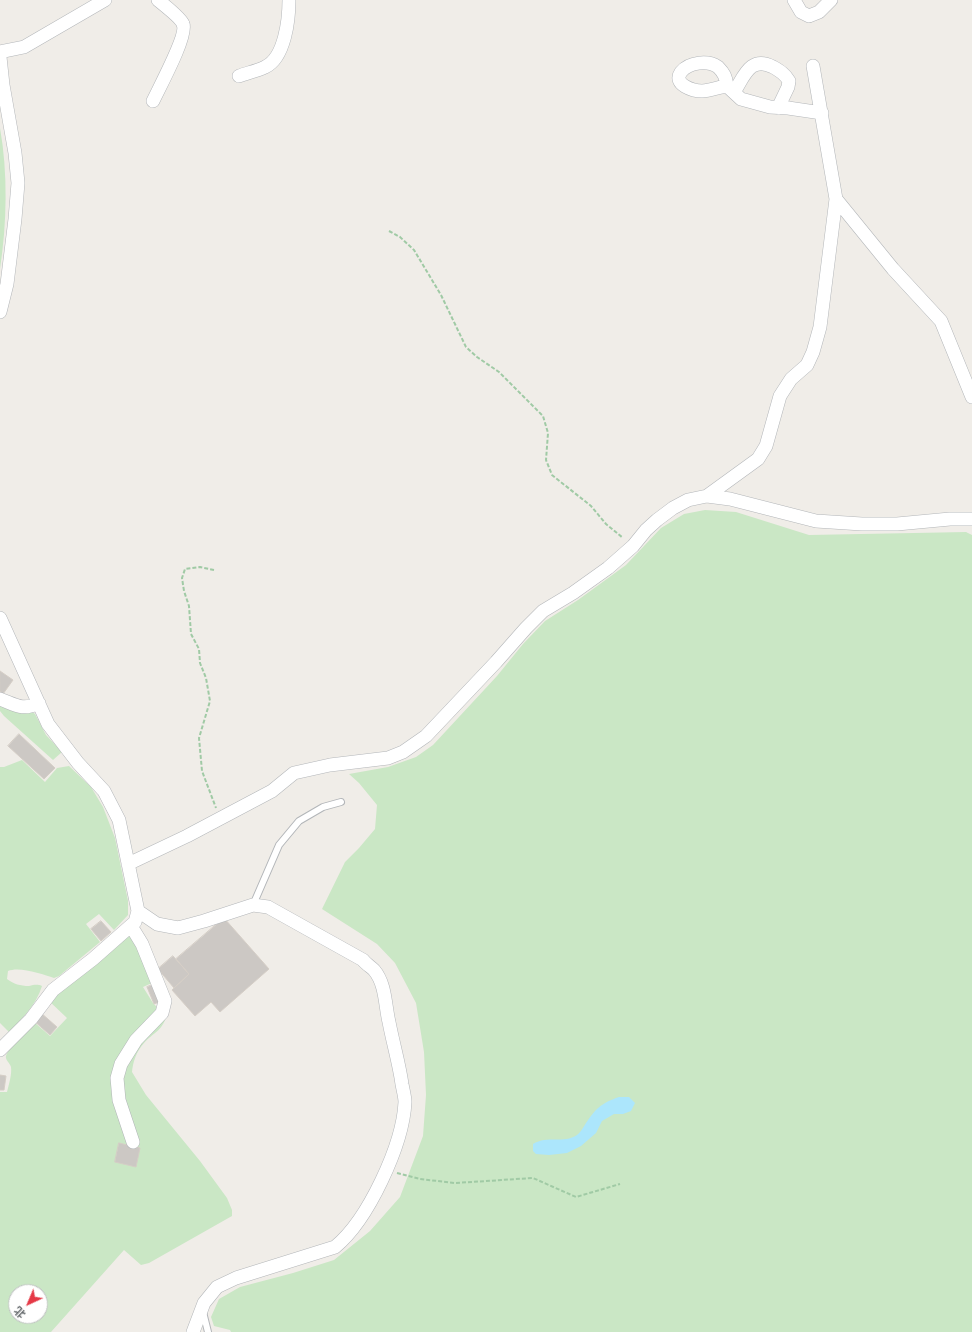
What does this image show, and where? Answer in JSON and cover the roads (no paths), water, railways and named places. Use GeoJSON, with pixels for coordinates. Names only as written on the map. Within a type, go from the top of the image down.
{"type":"FeatureCollection","features":[{"type":"Feature","properties":{"kind":"street"},"geometry":{"type":"LineString","coordinates":[[0,52],[24,48],[105,0]]}},
{"type":"Feature","properties":{"kind":"street"},"geometry":{"type":"LineString","coordinates":[[153,101],[176,52],[184,29],[183,22],[158,0]]}},
{"type":"Feature","properties":{"kind":"street"},"geometry":{"type":"LineString","coordinates":[[239,76],[266,67],[276,60],[281,50],[289,12],[289,0]]}},
{"type":"Feature","properties":{"kind":"street"},"geometry":{"type":"LineString","coordinates":[[794,0],[801,12],[809,16],[819,12],[830,0]]}},
{"type":"Feature","properties":{"kind":"street"},"geometry":{"type":"LineString","coordinates":[[0,57],[18,182],[7,284],[0,312]]}},
{"type":"Feature","properties":{"kind":"street"},"geometry":{"type":"LineString","coordinates":[[778,108],[788,87],[789,81],[785,74],[769,65],[761,63],[754,64],[730,89],[742,99],[770,108],[822,113]]}},
{"type":"Feature","properties":{"kind":"street"},"geometry":{"type":"LineString","coordinates":[[707,496],[758,459],[766,446],[780,396],[791,379],[807,365],[813,352],[820,327],[836,200],[813,66]]}},
{"type":"Feature","properties":{"kind":"street"},"geometry":{"type":"LineString","coordinates":[[836,200],[893,268],[941,321],[972,397]]}},
{"type":"Feature","properties":{"kind":"street"},"geometry":{"type":"LineString","coordinates":[[128,864],[272,791],[294,773],[330,765],[388,758],[403,752],[426,736],[526,628],[544,611],[573,593],[608,568],[633,546],[646,530],[657,520],[673,508],[688,500],[707,496],[730,498],[816,521],[862,524],[897,524],[950,519],[972,519]]}},
{"type":"Feature","properties":{"kind":"street"},"geometry":{"type":"LineString","coordinates":[[0,618],[48,724],[78,763],[104,791],[118,820],[138,911],[135,922],[93,959],[53,990],[31,1019],[0,1050]]}},
{"type":"Feature","properties":{"kind":"street"},"geometry":{"type":"LineString","coordinates":[[0,699],[18,707],[26,708],[39,703]]}},
{"type":"Feature","properties":{"kind":"street"},"geometry":{"type":"LineString","coordinates":[[138,911],[157,924],[178,928],[253,905],[268,907],[363,960],[375,971],[382,987],[388,1021],[400,1070],[405,1101],[402,1123],[394,1155],[370,1202],[346,1238],[335,1247],[236,1278],[217,1287],[204,1303],[193,1332]]}},
{"type":"Feature","properties":{"kind":"street"},"geometry":{"type":"LineString","coordinates":[[131,926],[142,944],[165,1001],[162,1013],[136,1040],[121,1064],[117,1078],[119,1100],[133,1142]]}},
{"type":"Feature","properties":{"kind":"lane"},"geometry":{"type":"LineString","coordinates":[[253,905],[279,845],[299,821],[323,807],[341,802]]}},
{"type":"Feature","properties":{"kind":"lane"},"geometry":{"type":"LineString","coordinates":[[202,1308],[208,1332]]}},
{"type":"Feature","properties":{"kind":"water"},"geometry":{"type":"Polygon","coordinates":[[[619,1097],[629,1097],[635,1103],[631,1111],[623,1114],[614,1114],[602,1121],[596,1133],[581,1146],[567,1153],[549,1155],[536,1154],[533,1151],[533,1144],[538,1141],[567,1139],[577,1135],[597,1109],[608,1101],[619,1097]]]}}]}
